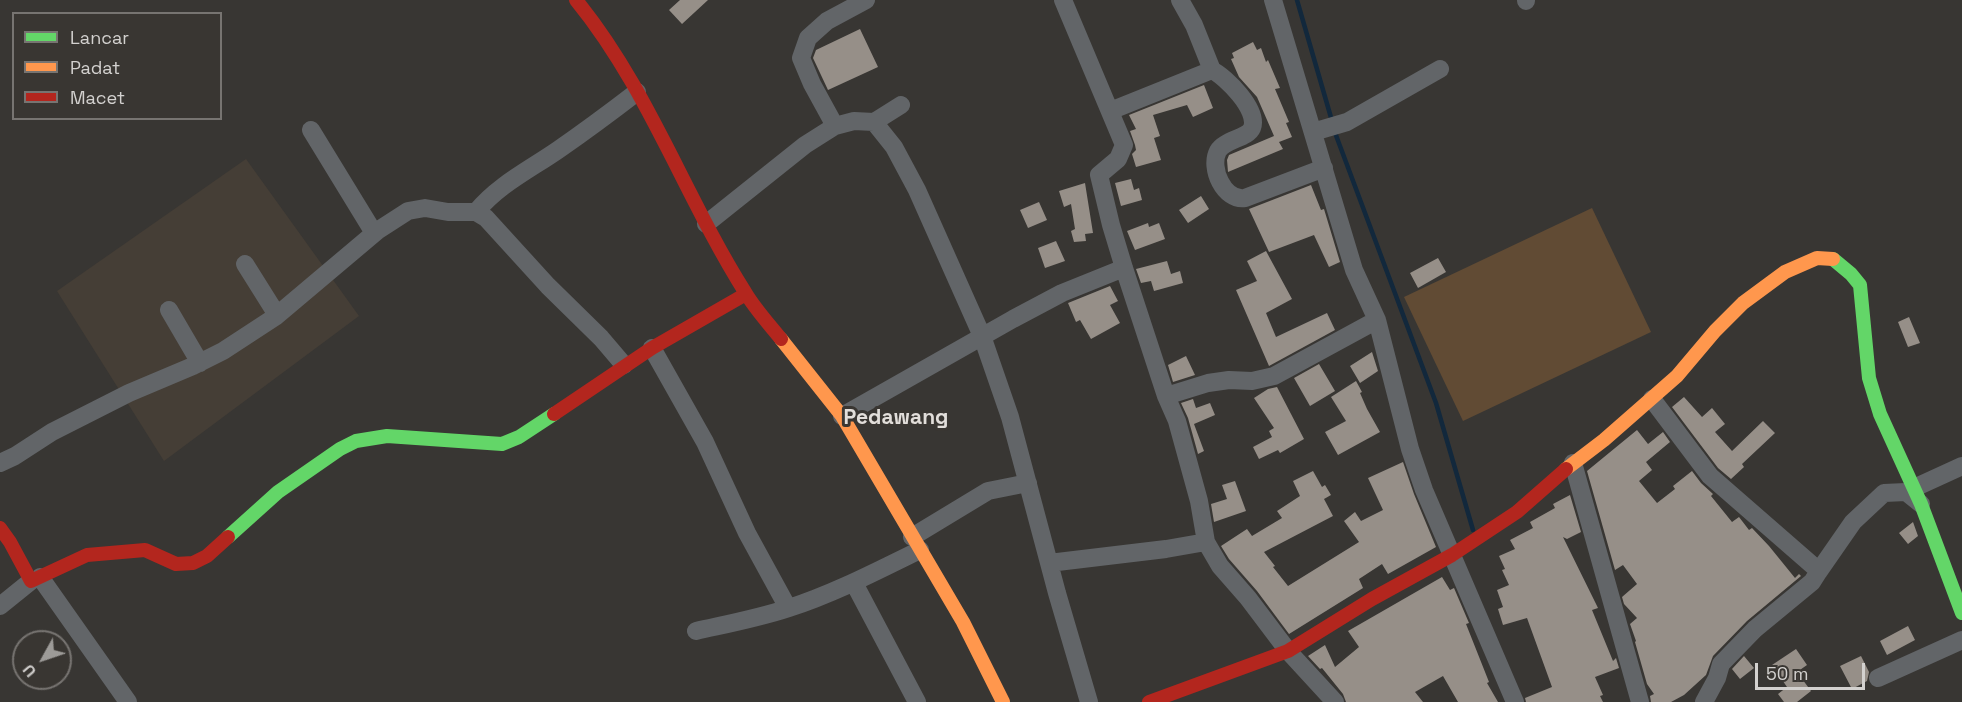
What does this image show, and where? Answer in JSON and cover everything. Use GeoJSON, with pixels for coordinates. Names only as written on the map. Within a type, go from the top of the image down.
{"type":"FeatureCollection","features":[{"type":"Feature","properties":{"kind":"street"},"geometry":{"type":"LineString","coordinates":[[576,0],[599,28],[658,128],[706,224],[746,294],[842,416],[963,622],[1003,702]]}},
{"type":"Feature","properties":{"kind":"street"},"geometry":{"type":"LineString","coordinates":[[835,126],[801,58],[808,38],[827,21],[866,0]]}},
{"type":"Feature","properties":{"kind":"street"},"geometry":{"type":"LineString","coordinates":[[1063,0],[1124,145],[1118,159],[1099,175],[1110,225],[1166,396],[1177,421],[1199,501],[1206,542],[1220,566],[1248,598],[1288,651],[1335,702]]}},
{"type":"Feature","properties":{"kind":"street"},"geometry":{"type":"LineString","coordinates":[[1180,0],[1194,25],[1212,70],[1234,88],[1250,111],[1252,125],[1250,131],[1223,145],[1216,156],[1215,167],[1219,179],[1234,198],[1245,198],[1324,168]]}},
{"type":"Feature","properties":{"kind":"street"},"geometry":{"type":"LineString","coordinates":[[1273,0],[1304,109],[1318,131],[1324,168],[1354,270],[1377,320],[1410,449],[1424,490],[1515,702]]}},
{"type":"Feature","properties":{"kind":"street"},"geometry":{"type":"LineString","coordinates":[[1318,131],[1341,124],[1440,69]]}},
{"type":"Feature","properties":{"kind":"street"},"geometry":{"type":"LineString","coordinates":[[1110,111],[1212,70]]}},
{"type":"Feature","properties":{"kind":"street"},"geometry":{"type":"LineString","coordinates":[[476,212],[486,199],[504,185],[557,151],[637,93]]}},
{"type":"Feature","properties":{"kind":"street"},"geometry":{"type":"LineString","coordinates":[[706,224],[805,145],[835,126],[854,121],[874,122],[901,105]]}},
{"type":"Feature","properties":{"kind":"street"},"geometry":{"type":"LineString","coordinates":[[874,122],[894,147],[917,190],[982,336],[1011,417],[1049,564],[1089,702]]}},
{"type":"Feature","properties":{"kind":"street"},"geometry":{"type":"LineString","coordinates":[[311,130],[374,233]]}},
{"type":"Feature","properties":{"kind":"street"},"geometry":{"type":"LineString","coordinates":[[0,463],[52,432],[129,393],[223,351],[277,315],[374,233],[408,211],[425,208],[448,212],[476,212],[486,218],[624,365]]}},
{"type":"Feature","properties":{"kind":"street"},"geometry":{"type":"LineString","coordinates":[[1149,702],[1288,651],[1372,599],[1452,555],[1517,512],[1677,376],[1715,331],[1743,303],[1785,272],[1817,258],[1832,259],[1851,274],[1860,285],[1869,378],[1880,414],[1918,496],[1962,613]]}},
{"type":"Feature","properties":{"kind":"street"},"geometry":{"type":"LineString","coordinates":[[245,264],[277,315]]}},
{"type":"Feature","properties":{"kind":"street"},"geometry":{"type":"LineString","coordinates":[[842,416],[1062,293],[1124,267]]}},
{"type":"Feature","properties":{"kind":"street"},"geometry":{"type":"LineString","coordinates":[[0,606],[36,579],[87,555],[145,550],[176,564],[192,563],[207,556],[278,492],[340,449],[356,441],[387,436],[420,436],[502,444],[519,437],[624,365],[746,294]]}},
{"type":"Feature","properties":{"kind":"street"},"geometry":{"type":"LineString","coordinates":[[169,310],[200,363]]}},
{"type":"Feature","properties":{"kind":"street"},"geometry":{"type":"LineString","coordinates":[[1166,396],[1208,383],[1229,380],[1252,381],[1274,376],[1377,320]]}},
{"type":"Feature","properties":{"kind":"street"},"geometry":{"type":"LineString","coordinates":[[651,348],[705,442],[747,534],[788,608]]}},
{"type":"Feature","properties":{"kind":"street"},"geometry":{"type":"LineString","coordinates":[[1652,399],[1710,476],[1819,571]]}},
{"type":"Feature","properties":{"kind":"street"},"geometry":{"type":"LineString","coordinates":[[1573,463],[1640,702]]}},
{"type":"Feature","properties":{"kind":"street"},"geometry":{"type":"LineString","coordinates":[[1918,496],[1962,466]]}},
{"type":"Feature","properties":{"kind":"street"},"geometry":{"type":"LineString","coordinates":[[696,631],[788,608],[854,583],[916,544],[988,491],[1028,483]]}},
{"type":"Feature","properties":{"kind":"street"},"geometry":{"type":"LineString","coordinates":[[1704,702],[1718,678],[1720,664],[1755,629],[1808,585],[1853,522],[1884,493],[1906,492],[1918,496]]}},
{"type":"Feature","properties":{"kind":"street"},"geometry":{"type":"LineString","coordinates":[[0,528],[128,702]]}},
{"type":"Feature","properties":{"kind":"street"},"geometry":{"type":"LineString","coordinates":[[1049,564],[1206,542]]}},
{"type":"Feature","properties":{"kind":"street"},"geometry":{"type":"LineString","coordinates":[[854,583],[917,702]]}},
{"type":"Feature","properties":{"kind":"street"},"geometry":{"type":"LineString","coordinates":[[1878,678],[1962,640]]}},
{"type":"Feature","properties":{"kind":"shaded area"},"geometry":{"type":"Polygon","coordinates":[[[246,159],[359,316],[164,461],[57,291],[246,159]]]}},
{"type":"Feature","properties":{"kind":"shaded area"},"geometry":{"type":"Polygon","coordinates":[[[1592,208],[1651,332],[1463,421],[1404,297],[1592,208]]]}},
{"type":"Feature","properties":{"kind":"building"},"geometry":{"type":"Polygon","coordinates":[[[680,0],[708,0],[682,24],[669,10],[680,0]]]}},
{"type":"Feature","properties":{"kind":"building"},"geometry":{"type":"Polygon","coordinates":[[[860,29],[878,67],[828,90],[813,58],[816,50],[860,29]]]}},
{"type":"Feature","properties":{"kind":"building"},"geometry":{"type":"Polygon","coordinates":[[[1253,42],[1257,50],[1261,48],[1280,88],[1275,89],[1289,122],[1286,123],[1292,137],[1279,142],[1283,149],[1228,172],[1229,155],[1274,136],[1257,97],[1239,77],[1231,59],[1234,58],[1232,53],[1253,42]]]}},
{"type":"Feature","properties":{"kind":"building"},"geometry":{"type":"Polygon","coordinates":[[[1204,85],[1213,108],[1193,117],[1187,105],[1153,115],[1160,136],[1154,138],[1161,160],[1136,167],[1132,154],[1136,150],[1130,131],[1136,129],[1129,115],[1204,85]]]}},
{"type":"Feature","properties":{"kind":"building"},"geometry":{"type":"Polygon","coordinates":[[[1131,179],[1134,190],[1139,188],[1142,200],[1121,206],[1115,183],[1131,179]]]}},
{"type":"Feature","properties":{"kind":"building"},"geometry":{"type":"Polygon","coordinates":[[[1085,183],[1093,233],[1085,234],[1086,241],[1074,242],[1071,231],[1075,229],[1071,204],[1064,207],[1059,191],[1085,183]]]}},
{"type":"Feature","properties":{"kind":"building"},"geometry":{"type":"Polygon","coordinates":[[[1311,185],[1321,210],[1324,209],[1340,262],[1329,267],[1314,235],[1269,252],[1249,209],[1311,185]]]}},
{"type":"Feature","properties":{"kind":"building"},"geometry":{"type":"Polygon","coordinates":[[[1201,196],[1209,209],[1188,223],[1179,210],[1201,196]]]}},
{"type":"Feature","properties":{"kind":"building"},"geometry":{"type":"Polygon","coordinates":[[[1039,202],[1047,220],[1028,228],[1020,210],[1039,202]]]}},
{"type":"Feature","properties":{"kind":"building"},"geometry":{"type":"Polygon","coordinates":[[[1148,223],[1149,227],[1159,223],[1165,239],[1135,250],[1127,231],[1148,223]]]}},
{"type":"Feature","properties":{"kind":"building"},"geometry":{"type":"Polygon","coordinates":[[[1056,241],[1065,261],[1045,268],[1038,248],[1056,241]]]}},
{"type":"Feature","properties":{"kind":"building"},"geometry":{"type":"Polygon","coordinates":[[[1266,251],[1292,299],[1266,313],[1276,337],[1327,313],[1335,330],[1269,366],[1236,290],[1257,281],[1247,261],[1266,251]]]}},
{"type":"Feature","properties":{"kind":"building"},"geometry":{"type":"Polygon","coordinates":[[[1438,258],[1446,272],[1418,288],[1410,273],[1438,258]]]}},
{"type":"Feature","properties":{"kind":"building"},"geometry":{"type":"Polygon","coordinates":[[[1167,261],[1171,274],[1180,271],[1183,283],[1154,291],[1151,281],[1141,283],[1136,269],[1167,261]]]}},
{"type":"Feature","properties":{"kind":"building"},"geometry":{"type":"Polygon","coordinates":[[[1110,286],[1118,301],[1110,305],[1120,323],[1091,339],[1080,320],[1076,322],[1068,303],[1110,286]]]}},
{"type":"Feature","properties":{"kind":"building"},"geometry":{"type":"Polygon","coordinates":[[[1909,317],[1920,343],[1908,347],[1898,322],[1909,317]]]}},
{"type":"Feature","properties":{"kind":"building"},"geometry":{"type":"Polygon","coordinates":[[[1372,352],[1378,371],[1360,383],[1350,366],[1372,352]]]}},
{"type":"Feature","properties":{"kind":"building"},"geometry":{"type":"Polygon","coordinates":[[[1186,356],[1195,375],[1173,382],[1168,365],[1186,356]]]}},
{"type":"Feature","properties":{"kind":"building"},"geometry":{"type":"Polygon","coordinates":[[[1319,364],[1335,391],[1310,406],[1294,378],[1319,364]]]}},
{"type":"Feature","properties":{"kind":"building"},"geometry":{"type":"Polygon","coordinates":[[[1356,381],[1367,409],[1380,432],[1338,455],[1325,432],[1346,421],[1331,397],[1356,381]]]}},
{"type":"Feature","properties":{"kind":"building"},"geometry":{"type":"Polygon","coordinates":[[[1277,387],[1304,439],[1280,453],[1278,450],[1259,459],[1253,447],[1272,437],[1269,431],[1274,428],[1254,398],[1268,389],[1277,387]]]}},
{"type":"Feature","properties":{"kind":"building"},"geometry":{"type":"Polygon","coordinates":[[[1684,397],[1702,417],[1712,408],[1725,424],[1715,432],[1732,451],[1763,421],[1775,433],[1742,464],[1744,467],[1731,479],[1718,468],[1672,407],[1684,397]]]}},
{"type":"Feature","properties":{"kind":"building"},"geometry":{"type":"Polygon","coordinates":[[[1193,399],[1196,408],[1210,403],[1215,415],[1194,424],[1204,451],[1198,454],[1188,418],[1181,403],[1193,399]]]}},
{"type":"Feature","properties":{"kind":"building"},"geometry":{"type":"Polygon","coordinates":[[[1637,430],[1648,444],[1663,432],[1670,442],[1646,462],[1652,470],[1639,481],[1657,503],[1675,489],[1673,486],[1692,471],[1713,494],[1711,496],[1732,522],[1739,517],[1749,530],[1752,528],[1769,546],[1795,578],[1799,574],[1801,576],[1747,621],[1713,656],[1706,675],[1684,695],[1671,702],[1651,702],[1650,696],[1654,694],[1647,684],[1630,624],[1637,618],[1624,604],[1622,597],[1637,584],[1623,565],[1615,570],[1587,471],[1637,430]]]}},
{"type":"Feature","properties":{"kind":"building"},"geometry":{"type":"Polygon","coordinates":[[[1403,462],[1436,547],[1388,574],[1382,564],[1359,579],[1363,588],[1289,634],[1221,546],[1247,529],[1252,536],[1282,518],[1277,511],[1300,496],[1293,481],[1313,471],[1322,487],[1325,485],[1331,495],[1324,499],[1333,516],[1264,552],[1288,586],[1359,542],[1344,521],[1355,512],[1361,521],[1383,510],[1368,478],[1403,462]]]}},
{"type":"Feature","properties":{"kind":"building"},"geometry":{"type":"Polygon","coordinates":[[[1235,481],[1246,511],[1214,522],[1211,504],[1227,499],[1222,485],[1235,481]]]}},
{"type":"Feature","properties":{"kind":"building"},"geometry":{"type":"Polygon","coordinates":[[[1570,495],[1581,532],[1567,539],[1563,537],[1598,608],[1592,610],[1613,661],[1616,658],[1619,668],[1595,677],[1603,695],[1600,696],[1603,702],[1526,702],[1525,698],[1552,687],[1527,618],[1503,625],[1498,609],[1503,607],[1497,590],[1509,585],[1499,556],[1515,549],[1510,540],[1533,528],[1530,522],[1555,508],[1553,504],[1570,495]]]}},
{"type":"Feature","properties":{"kind":"building"},"geometry":{"type":"Polygon","coordinates":[[[1913,522],[1918,536],[1908,544],[1899,533],[1913,522]]]}},
{"type":"Feature","properties":{"kind":"building"},"geometry":{"type":"Polygon","coordinates":[[[1442,577],[1450,590],[1454,588],[1469,623],[1466,624],[1489,682],[1487,683],[1498,702],[1458,702],[1443,676],[1415,692],[1423,702],[1346,702],[1343,694],[1322,668],[1320,669],[1308,656],[1325,645],[1335,667],[1359,647],[1348,631],[1442,577]]]}},
{"type":"Feature","properties":{"kind":"building"},"geometry":{"type":"Polygon","coordinates":[[[1908,626],[1915,640],[1887,655],[1880,641],[1908,626]]]}},
{"type":"Feature","properties":{"kind":"building"},"geometry":{"type":"Polygon","coordinates":[[[1796,649],[1807,665],[1797,672],[1811,691],[1797,702],[1784,702],[1778,694],[1787,687],[1772,665],[1796,649]]]}},
{"type":"Feature","properties":{"kind":"building"},"geometry":{"type":"Polygon","coordinates":[[[1744,656],[1754,668],[1740,679],[1732,669],[1744,656]]]}},
{"type":"Feature","properties":{"kind":"building"},"geometry":{"type":"Polygon","coordinates":[[[1861,656],[1869,672],[1867,681],[1852,689],[1840,666],[1861,656]]]}},
{"type":"Feature","properties":{"kind":"waterway"},"geometry":{"type":"LineString","coordinates":[[1297,0],[1332,121]]}},
{"type":"Feature","properties":{"kind":"waterway"},"geometry":{"type":"LineString","coordinates":[[1334,130],[1436,403],[1473,530]]}},
{"type":"Feature","properties":{"kind":"traffic: fast"},"geometry":{"type":"LineString","coordinates":[[1833,259],[1860,285],[1869,378],[1880,414],[1921,504],[1962,613]]}},
{"type":"Feature","properties":{"kind":"traffic: fast"},"geometry":{"type":"LineString","coordinates":[[228,537],[278,492],[340,449],[356,441],[387,436],[502,444],[519,437],[554,414]]}},
{"type":"Feature","properties":{"kind":"traffic: slow"},"geometry":{"type":"LineString","coordinates":[[1566,469],[1604,440],[1677,376],[1715,331],[1743,303],[1785,272],[1817,258],[1833,259]]}},
{"type":"Feature","properties":{"kind":"traffic: slow"},"geometry":{"type":"LineString","coordinates":[[781,339],[842,416],[963,622],[1003,702]]}},
{"type":"Feature","properties":{"kind":"traffic: jam"},"geometry":{"type":"LineString","coordinates":[[576,0],[624,69],[723,256],[745,292],[781,339]]}},
{"type":"Feature","properties":{"kind":"traffic: jam"},"geometry":{"type":"LineString","coordinates":[[554,414],[652,348],[746,294]]}},
{"type":"Feature","properties":{"kind":"traffic: jam"},"geometry":{"type":"LineString","coordinates":[[1149,702],[1288,651],[1372,599],[1452,555],[1517,512],[1566,469]]}},
{"type":"Feature","properties":{"kind":"traffic: jam"},"geometry":{"type":"LineString","coordinates":[[0,528],[31,581],[87,555],[145,550],[176,564],[193,563],[207,556],[228,537]]}},
{"type":"Feature","properties":{"kind":"district","name":"Pedawang"},"geometry":{"type":"Point","coordinates":[896,418]}}]}
